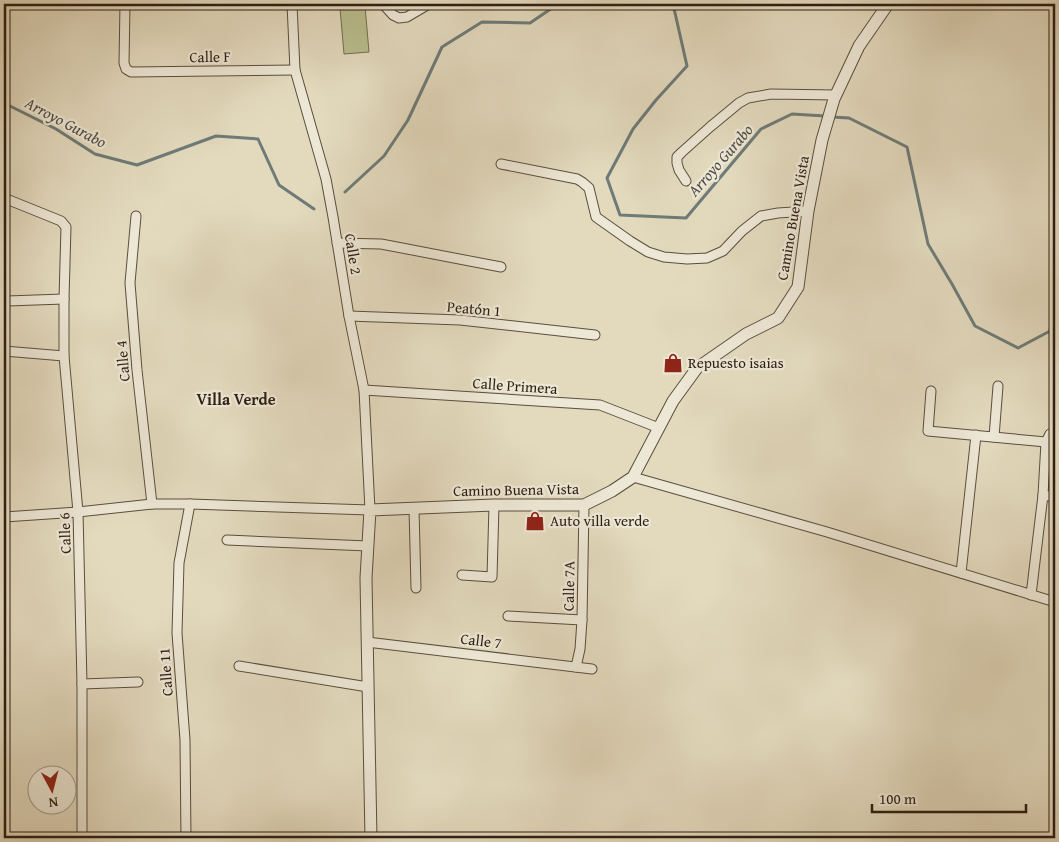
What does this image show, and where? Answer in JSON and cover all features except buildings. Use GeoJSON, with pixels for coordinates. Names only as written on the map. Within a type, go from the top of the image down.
{"type":"FeatureCollection","features":[{"type":"Feature","properties":{"kind":"street","name":"Calle F"},"geometry":{"type":"LineString","coordinates":[[125,4],[124,63],[126,69],[131,72],[295,70]]}},
{"type":"Feature","properties":{"kind":"street","name":"Calle 2"},"geometry":{"type":"LineString","coordinates":[[292,4],[295,70],[326,179],[349,316],[364,390],[370,510]]}},
{"type":"Feature","properties":{"kind":"street"},"geometry":{"type":"LineString","coordinates":[[383,4],[393,15],[399,18],[407,17],[429,4]]}},
{"type":"Feature","properties":{"kind":"street","name":"Camino Buena Vista"},"geometry":{"type":"LineString","coordinates":[[370,510],[494,505],[584,505],[612,491],[633,477],[673,401],[697,368],[746,334],[778,318],[798,287],[808,211],[822,140],[835,97],[859,46],[888,4]]}},
{"type":"Feature","properties":{"kind":"street"},"geometry":{"type":"LineString","coordinates":[[686,181],[679,170],[677,157],[739,103],[748,98],[771,94],[835,97]]}},
{"type":"Feature","properties":{"kind":"street"},"geometry":{"type":"LineString","coordinates":[[501,164],[577,179],[589,188],[596,217],[648,252],[664,257],[707,258],[723,251],[742,231],[761,216],[808,211]]}},
{"type":"Feature","properties":{"kind":"street","name":"Calle 6"},"geometry":{"type":"LineString","coordinates":[[4,198],[61,220],[66,227],[64,356],[78,512],[82,684],[82,838]]}},
{"type":"Feature","properties":{"kind":"street","name":"Calle 4"},"geometry":{"type":"LineString","coordinates":[[136,216],[130,283],[137,370],[152,504]]}},
{"type":"Feature","properties":{"kind":"street"},"geometry":{"type":"LineString","coordinates":[[337,243],[381,244],[501,266]]}},
{"type":"Feature","properties":{"kind":"street"},"geometry":{"type":"LineString","coordinates":[[4,299],[7,301],[64,300]]}},
{"type":"Feature","properties":{"kind":"street","name":"Peatón 1"},"geometry":{"type":"LineString","coordinates":[[349,316],[460,320],[595,336]]}},
{"type":"Feature","properties":{"kind":"street"},"geometry":{"type":"LineString","coordinates":[[4,351],[64,356]]}},
{"type":"Feature","properties":{"kind":"street"},"geometry":{"type":"LineString","coordinates":[[994,437],[998,386]]}},
{"type":"Feature","properties":{"kind":"street","name":"Calle Primera"},"geometry":{"type":"LineString","coordinates":[[364,390],[600,406],[659,428]]}},
{"type":"Feature","properties":{"kind":"street"},"geometry":{"type":"LineString","coordinates":[[932,391],[928,431],[1046,442]]}},
{"type":"Feature","properties":{"kind":"street"},"geometry":{"type":"LineString","coordinates":[[1031,595],[1043,495],[1046,442],[1050,434],[1055,432]]}},
{"type":"Feature","properties":{"kind":"street"},"geometry":{"type":"LineString","coordinates":[[961,573],[976,435]]}},
{"type":"Feature","properties":{"kind":"street"},"geometry":{"type":"LineString","coordinates":[[633,477],[827,532],[1055,602]]}},
{"type":"Feature","properties":{"kind":"street"},"geometry":{"type":"LineString","coordinates":[[1043,495],[1055,497]]}},
{"type":"Feature","properties":{"kind":"street"},"geometry":{"type":"LineString","coordinates":[[4,517],[152,504],[370,510],[366,578],[371,838]]}},
{"type":"Feature","properties":{"kind":"street","name":"Calle 11"},"geometry":{"type":"LineString","coordinates":[[186,838],[185,740],[176,633],[179,563],[190,504]]}},
{"type":"Feature","properties":{"kind":"street"},"geometry":{"type":"LineString","coordinates":[[462,574],[492,577],[494,505]]}},
{"type":"Feature","properties":{"kind":"street","name":"Calle 7A"},"geometry":{"type":"LineString","coordinates":[[576,667],[580,649],[582,620],[584,505]]}},
{"type":"Feature","properties":{"kind":"street"},"geometry":{"type":"LineString","coordinates":[[414,508],[416,588]]}},
{"type":"Feature","properties":{"kind":"street"},"geometry":{"type":"LineString","coordinates":[[226,540],[368,546]]}},
{"type":"Feature","properties":{"kind":"street"},"geometry":{"type":"LineString","coordinates":[[508,616],[582,620]]}},
{"type":"Feature","properties":{"kind":"street","name":"Calle 7"},"geometry":{"type":"LineString","coordinates":[[367,642],[592,669]]}},
{"type":"Feature","properties":{"kind":"street"},"geometry":{"type":"LineString","coordinates":[[239,666],[368,687]]}},
{"type":"Feature","properties":{"kind":"street"},"geometry":{"type":"LineString","coordinates":[[82,684],[138,682]]}},
{"type":"Feature","properties":{"kind":"green space"},"geometry":{"type":"Polygon","coordinates":[[[365,6],[369,52],[344,54],[340,8],[365,6]]]}},
{"type":"Feature","properties":{"kind":"waterway","name":"Arroyo Gurabo"},"geometry":{"type":"LineString","coordinates":[[345,192],[384,156],[408,120],[442,47],[482,22],[530,23],[558,4]]}},
{"type":"Feature","properties":{"kind":"waterway","name":"Arroyo Gurabo"},"geometry":{"type":"LineString","coordinates":[[673,4],[687,66],[633,129],[607,178],[620,215],[686,218],[761,129],[792,114],[825,116]]}},
{"type":"Feature","properties":{"kind":"waterway","name":"Arroyo Gurabo"},"geometry":{"type":"LineString","coordinates":[[4,103],[56,129],[95,154],[137,165],[216,136],[258,139],[279,185],[314,209]]}},
{"type":"Feature","properties":{"kind":"waterway","name":"Arroyo Gurabo"},"geometry":{"type":"LineString","coordinates":[[832,117],[849,118],[907,147],[928,244],[975,326],[1018,348],[1050,331],[1055,292]]}},
{"type":"Feature","properties":{"kind":"place","name":"Repuesto isaias"},"geometry":{"type":"Point","coordinates":[673,363]}},
{"type":"Feature","properties":{"kind":"place","name":"Auto villa verde"},"geometry":{"type":"Point","coordinates":[535,521]}},
{"type":"Feature","properties":{"kind":"district","name":"Villa Verde"},"geometry":{"type":"Point","coordinates":[236,399]}}]}
